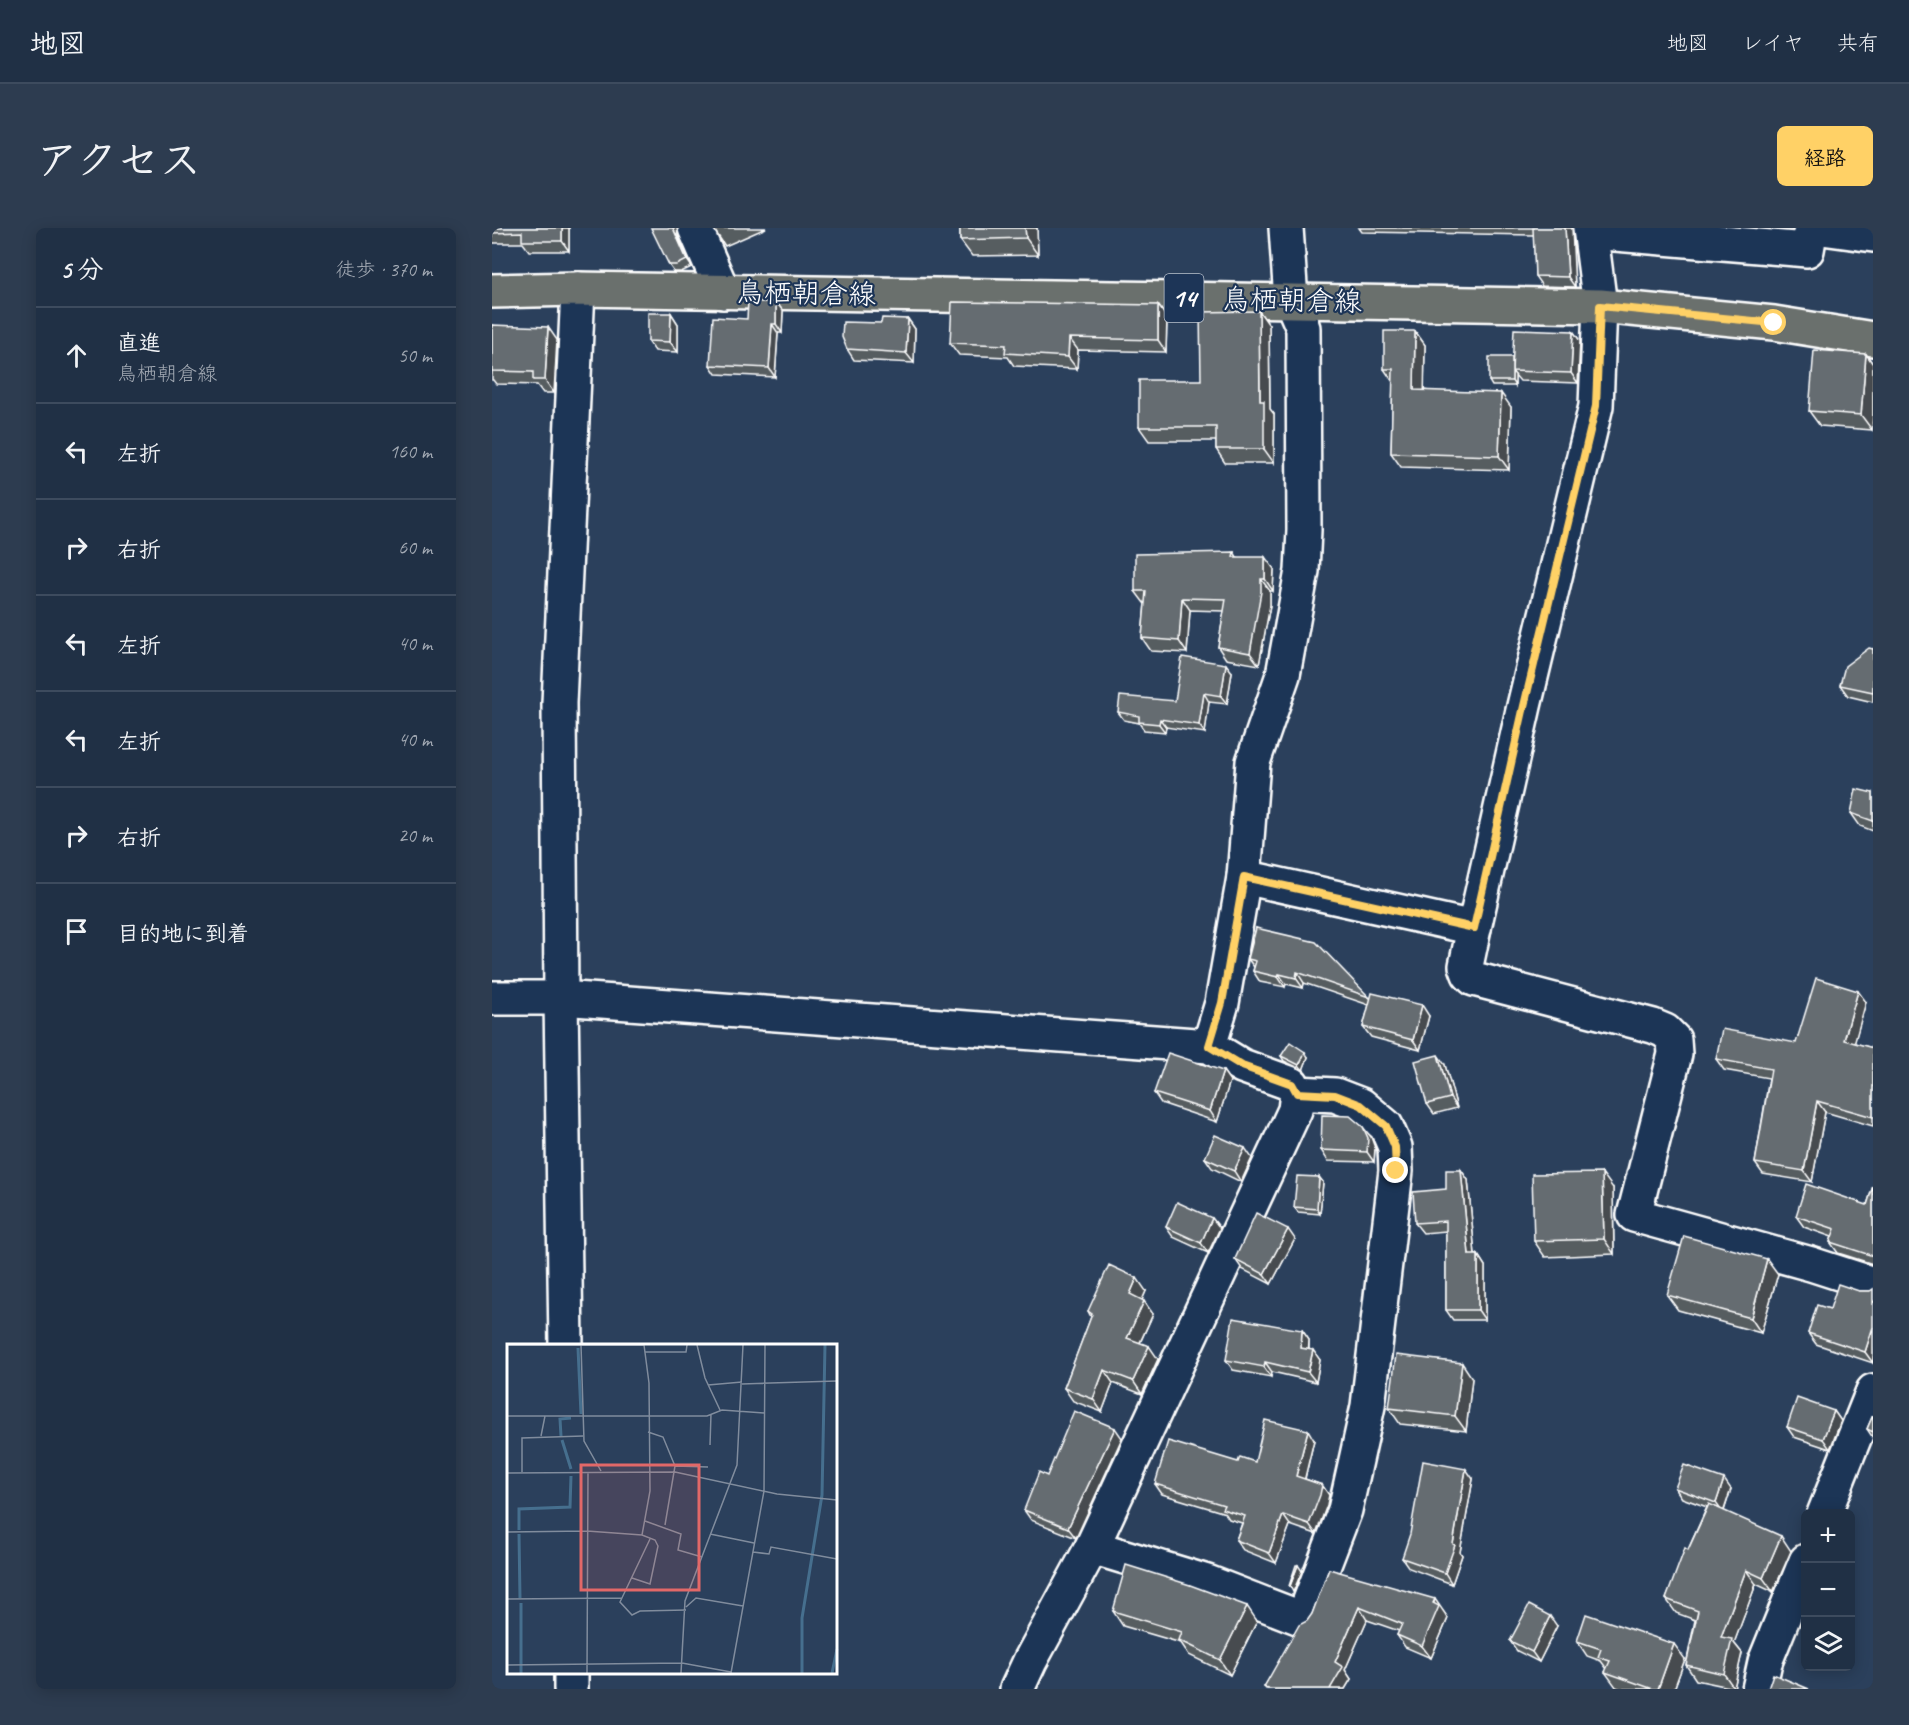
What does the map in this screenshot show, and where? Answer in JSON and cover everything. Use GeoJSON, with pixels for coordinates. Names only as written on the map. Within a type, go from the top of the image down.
{"type":"FeatureCollection","features":[{"type":"Feature","properties":{"kind":"main road","name":"鳥栖朝倉線"},"geometry":{"type":"LineString","coordinates":[[492,291],[579,289],[1600,306],[1774,323],[1873,339]]}},
{"type":"Feature","properties":{"kind":"street"},"geometry":{"type":"LineString","coordinates":[[695,228],[723,292]]}},
{"type":"Feature","properties":{"kind":"street"},"geometry":{"type":"LineString","coordinates":[[1209,1046],[1222,1003],[1244,877],[1253,762],[1283,675],[1302,571],[1304,530],[1303,328],[1291,300],[1286,228]]}},
{"type":"Feature","properties":{"kind":"street"},"geometry":{"type":"LineString","coordinates":[[1811,228],[1807,250],[1591,230],[1600,306],[1596,406],[1524,706],[1466,966],[1474,979],[1653,1026],[1665,1031],[1674,1040],[1675,1054],[1634,1215],[1811,1264],[1873,1284]]}},
{"type":"Feature","properties":{"kind":"street"},"geometry":{"type":"LineString","coordinates":[[1822,228],[1873,235]]}},
{"type":"Feature","properties":{"kind":"street"},"geometry":{"type":"LineString","coordinates":[[566,1344],[560,703],[579,289]]}},
{"type":"Feature","properties":{"kind":"street"},"geometry":{"type":"LineString","coordinates":[[1244,877],[1474,928]]}},
{"type":"Feature","properties":{"kind":"street"},"geometry":{"type":"LineString","coordinates":[[492,998],[561,998],[1209,1046],[1242,1066],[1292,1084],[1297,1093],[1295,1110],[1092,1547],[1017,1689]]}},
{"type":"Feature","properties":{"kind":"street"},"geometry":{"type":"LineString","coordinates":[[1092,1547],[1207,1582],[1303,1619],[1345,1510],[1368,1406],[1396,1171],[1395,1147],[1386,1126],[1361,1105],[1335,1095],[1297,1093]]}},
{"type":"Feature","properties":{"kind":"street"},"geometry":{"type":"LineString","coordinates":[[1826,1509],[1873,1391]]}},
{"type":"Feature","properties":{"kind":"street"},"geometry":{"type":"LineString","coordinates":[[1760,1689],[1765,1662],[1805,1563]]}},
{"type":"Feature","properties":{"kind":"building"},"geometry":{"type":"Polygon","coordinates":[[[492,228],[562,228],[562,241],[522,241],[522,232],[492,233],[492,228]]]}},
{"type":"Feature","properties":{"kind":"building"},"geometry":{"type":"Polygon","coordinates":[[[651,228],[673,228],[687,260],[677,265],[669,265],[651,228]]]}},
{"type":"Feature","properties":{"kind":"building"},"geometry":{"type":"Polygon","coordinates":[[[960,228],[1025,228],[1026,238],[960,240],[960,228]]]}},
{"type":"Feature","properties":{"kind":"building"},"geometry":{"type":"Polygon","coordinates":[[[1533,228],[1565,228],[1568,277],[1535,276],[1533,228]]]}},
{"type":"Feature","properties":{"kind":"building"},"geometry":{"type":"Polygon","coordinates":[[[748,302],[776,302],[776,324],[772,324],[769,368],[710,365],[713,317],[747,319],[748,302]]]}},
{"type":"Feature","properties":{"kind":"building"},"geometry":{"type":"Polygon","coordinates":[[[952,302],[1158,305],[1158,340],[1069,338],[1068,357],[1005,353],[1006,345],[950,343],[952,302]]]}},
{"type":"Feature","properties":{"kind":"building"},"geometry":{"type":"Polygon","coordinates":[[[1259,311],[1260,401],[1264,401],[1264,449],[1216,449],[1216,427],[1139,427],[1139,380],[1201,380],[1200,312],[1259,311]]]}},
{"type":"Feature","properties":{"kind":"building"},"geometry":{"type":"Polygon","coordinates":[[[648,313],[671,313],[670,342],[648,341],[648,313]]]}},
{"type":"Feature","properties":{"kind":"building"},"geometry":{"type":"Polygon","coordinates":[[[882,318],[908,319],[906,353],[847,349],[842,337],[843,322],[881,323],[882,318]]]}},
{"type":"Feature","properties":{"kind":"building"},"geometry":{"type":"Polygon","coordinates":[[[492,325],[548,327],[545,380],[533,380],[533,372],[492,371],[492,325]]]}},
{"type":"Feature","properties":{"kind":"building"},"geometry":{"type":"Polygon","coordinates":[[[1514,329],[1573,331],[1571,373],[1512,371],[1514,329]]]}},
{"type":"Feature","properties":{"kind":"building"},"geometry":{"type":"Polygon","coordinates":[[[1384,331],[1415,331],[1414,390],[1501,393],[1499,456],[1391,453],[1393,369],[1384,369],[1384,331]]]}},
{"type":"Feature","properties":{"kind":"building"},"geometry":{"type":"Polygon","coordinates":[[[1814,350],[1866,354],[1861,415],[1809,411],[1814,350]]]}},
{"type":"Feature","properties":{"kind":"building"},"geometry":{"type":"Polygon","coordinates":[[[1489,357],[1512,357],[1512,381],[1489,381],[1489,357]]]}},
{"type":"Feature","properties":{"kind":"building"},"geometry":{"type":"Polygon","coordinates":[[[1234,552],[1233,557],[1265,557],[1265,579],[1261,579],[1261,592],[1250,653],[1218,647],[1226,599],[1182,598],[1179,641],[1142,638],[1146,591],[1135,591],[1135,554],[1234,552]]]}},
{"type":"Feature","properties":{"kind":"building"},"geometry":{"type":"Polygon","coordinates":[[[1869,648],[1873,649],[1873,692],[1840,685],[1845,666],[1869,648]]]}},
{"type":"Feature","properties":{"kind":"building"},"geometry":{"type":"Polygon","coordinates":[[[1182,657],[1226,664],[1221,696],[1204,693],[1199,725],[1160,719],[1159,724],[1139,722],[1139,716],[1118,712],[1120,696],[1175,701],[1182,657]]]}},
{"type":"Feature","properties":{"kind":"building"},"geometry":{"type":"Polygon","coordinates":[[[1856,789],[1873,793],[1873,821],[1851,813],[1856,789]]]}},
{"type":"Feature","properties":{"kind":"building"},"geometry":{"type":"Polygon","coordinates":[[[1256,928],[1316,942],[1369,997],[1297,972],[1296,978],[1279,974],[1278,977],[1253,971],[1256,961],[1248,959],[1256,928]]]}},
{"type":"Feature","properties":{"kind":"building"},"geometry":{"type":"Polygon","coordinates":[[[1816,978],[1858,991],[1844,1040],[1873,1048],[1873,1117],[1817,1101],[1804,1171],[1755,1163],[1771,1069],[1716,1059],[1722,1029],[1796,1043],[1816,978]]]}},
{"type":"Feature","properties":{"kind":"building"},"geometry":{"type":"Polygon","coordinates":[[[1372,993],[1422,1005],[1413,1040],[1363,1027],[1372,993]]]}},
{"type":"Feature","properties":{"kind":"building"},"geometry":{"type":"Polygon","coordinates":[[[1290,1042],[1305,1052],[1299,1065],[1281,1056],[1290,1042]]]}},
{"type":"Feature","properties":{"kind":"building"},"geometry":{"type":"Polygon","coordinates":[[[1168,1053],[1223,1071],[1210,1111],[1154,1093],[1168,1053]]]}},
{"type":"Feature","properties":{"kind":"building"},"geometry":{"type":"Polygon","coordinates":[[[1438,1055],[1450,1098],[1427,1104],[1415,1061],[1438,1055]]]}},
{"type":"Feature","properties":{"kind":"building"},"geometry":{"type":"Polygon","coordinates":[[[1322,1115],[1350,1116],[1363,1127],[1368,1138],[1367,1152],[1321,1150],[1322,1115]]]}},
{"type":"Feature","properties":{"kind":"building"},"geometry":{"type":"Polygon","coordinates":[[[1215,1135],[1245,1148],[1234,1171],[1205,1158],[1215,1135]]]}},
{"type":"Feature","properties":{"kind":"building"},"geometry":{"type":"Polygon","coordinates":[[[1446,1170],[1461,1170],[1469,1255],[1478,1255],[1478,1310],[1446,1310],[1446,1221],[1415,1223],[1413,1192],[1446,1189],[1446,1170]]]}},
{"type":"Feature","properties":{"kind":"building"},"geometry":{"type":"Polygon","coordinates":[[[1602,1173],[1604,1239],[1534,1241],[1532,1174],[1602,1173]]]}},
{"type":"Feature","properties":{"kind":"building"},"geometry":{"type":"Polygon","coordinates":[[[1297,1176],[1319,1177],[1317,1209],[1294,1207],[1297,1176]]]}},
{"type":"Feature","properties":{"kind":"building"},"geometry":{"type":"Polygon","coordinates":[[[1806,1184],[1867,1205],[1873,1186],[1873,1256],[1830,1242],[1835,1229],[1796,1216],[1806,1184]]]}},
{"type":"Feature","properties":{"kind":"building"},"geometry":{"type":"Polygon","coordinates":[[[1177,1202],[1212,1218],[1201,1243],[1166,1227],[1177,1202]]]}},
{"type":"Feature","properties":{"kind":"building"},"geometry":{"type":"Polygon","coordinates":[[[1256,1213],[1288,1229],[1264,1274],[1235,1259],[1256,1213]]]}},
{"type":"Feature","properties":{"kind":"building"},"geometry":{"type":"Polygon","coordinates":[[[1684,1236],[1767,1259],[1751,1318],[1667,1295],[1684,1236]]]}},
{"type":"Feature","properties":{"kind":"building"},"geometry":{"type":"Polygon","coordinates":[[[1109,1265],[1137,1278],[1130,1294],[1144,1301],[1127,1338],[1149,1346],[1133,1381],[1104,1370],[1093,1399],[1064,1388],[1092,1314],[1088,1311],[1109,1265]]]}},
{"type":"Feature","properties":{"kind":"building"},"geometry":{"type":"Polygon","coordinates":[[[1838,1284],[1859,1291],[1873,1289],[1873,1327],[1865,1352],[1808,1333],[1817,1305],[1830,1309],[1838,1284]]]}},
{"type":"Feature","properties":{"kind":"building"},"geometry":{"type":"Polygon","coordinates":[[[1233,1318],[1302,1330],[1301,1348],[1313,1350],[1308,1372],[1265,1362],[1264,1367],[1226,1360],[1233,1318]]]}},
{"type":"Feature","properties":{"kind":"building"},"geometry":{"type":"Polygon","coordinates":[[[1396,1355],[1462,1363],[1455,1416],[1389,1408],[1396,1355]]]}},
{"type":"Feature","properties":{"kind":"building"},"geometry":{"type":"Polygon","coordinates":[[[1797,1398],[1834,1411],[1823,1439],[1787,1427],[1797,1398]]]}},
{"type":"Feature","properties":{"kind":"building"},"geometry":{"type":"Polygon","coordinates":[[[1074,1411],[1115,1428],[1068,1528],[1024,1510],[1039,1472],[1047,1476],[1074,1411]]]}},
{"type":"Feature","properties":{"kind":"building"},"geometry":{"type":"Polygon","coordinates":[[[1873,1415],[1873,1432],[1867,1429],[1873,1415]]]}},
{"type":"Feature","properties":{"kind":"building"},"geometry":{"type":"Polygon","coordinates":[[[1265,1420],[1308,1430],[1296,1476],[1322,1485],[1309,1524],[1283,1515],[1269,1553],[1236,1540],[1245,1516],[1222,1509],[1224,1505],[1155,1484],[1168,1441],[1238,1462],[1240,1457],[1255,1462],[1265,1420]]]}},
{"type":"Feature","properties":{"kind":"building"},"geometry":{"type":"Polygon","coordinates":[[[1423,1461],[1466,1469],[1453,1544],[1455,1545],[1445,1573],[1402,1558],[1410,1534],[1423,1461]]]}},
{"type":"Feature","properties":{"kind":"building"},"geometry":{"type":"Polygon","coordinates":[[[1684,1465],[1724,1479],[1716,1503],[1675,1488],[1684,1465]]]}},
{"type":"Feature","properties":{"kind":"building"},"geometry":{"type":"Polygon","coordinates":[[[1709,1504],[1781,1536],[1763,1578],[1746,1570],[1721,1637],[1732,1639],[1724,1674],[1686,1665],[1698,1611],[1666,1599],[1685,1548],[1688,1550],[1709,1504]]]}},
{"type":"Feature","properties":{"kind":"building"},"geometry":{"type":"Polygon","coordinates":[[[1126,1565],[1247,1606],[1220,1660],[1179,1640],[1182,1632],[1113,1611],[1126,1565]]]}},
{"type":"Feature","properties":{"kind":"building"},"geometry":{"type":"Polygon","coordinates":[[[1296,1565],[1298,1565],[1289,1586],[1296,1565]]]}},
{"type":"Feature","properties":{"kind":"building"},"geometry":{"type":"Polygon","coordinates":[[[1329,1569],[1435,1599],[1433,1603],[1439,1606],[1422,1646],[1397,1635],[1402,1624],[1359,1607],[1335,1662],[1343,1667],[1330,1689],[1268,1689],[1264,1687],[1299,1625],[1307,1621],[1312,1614],[1329,1569]]]}},
{"type":"Feature","properties":{"kind":"building"},"geometry":{"type":"Polygon","coordinates":[[[1529,1605],[1550,1616],[1532,1652],[1510,1641],[1529,1605]]]}},
{"type":"Feature","properties":{"kind":"building"},"geometry":{"type":"Polygon","coordinates":[[[1586,1614],[1674,1644],[1658,1689],[1605,1672],[1610,1661],[1598,1657],[1601,1649],[1577,1641],[1586,1614]]]}},
{"type":"Feature","properties":{"kind":"building"},"geometry":{"type":"Polygon","coordinates":[[[1773,1674],[1809,1689],[1768,1689],[1773,1674]]]}},
{"type":"Feature","properties":{"kind":"route"},"geometry":{"type":"LineString","coordinates":[[1396,1171],[1395,1147],[1386,1126],[1361,1105],[1335,1095],[1297,1093],[1292,1084],[1242,1066],[1209,1046],[1222,1003],[1244,877],[1474,928],[1524,706],[1596,406],[1600,306],[1774,323]]}}]}
